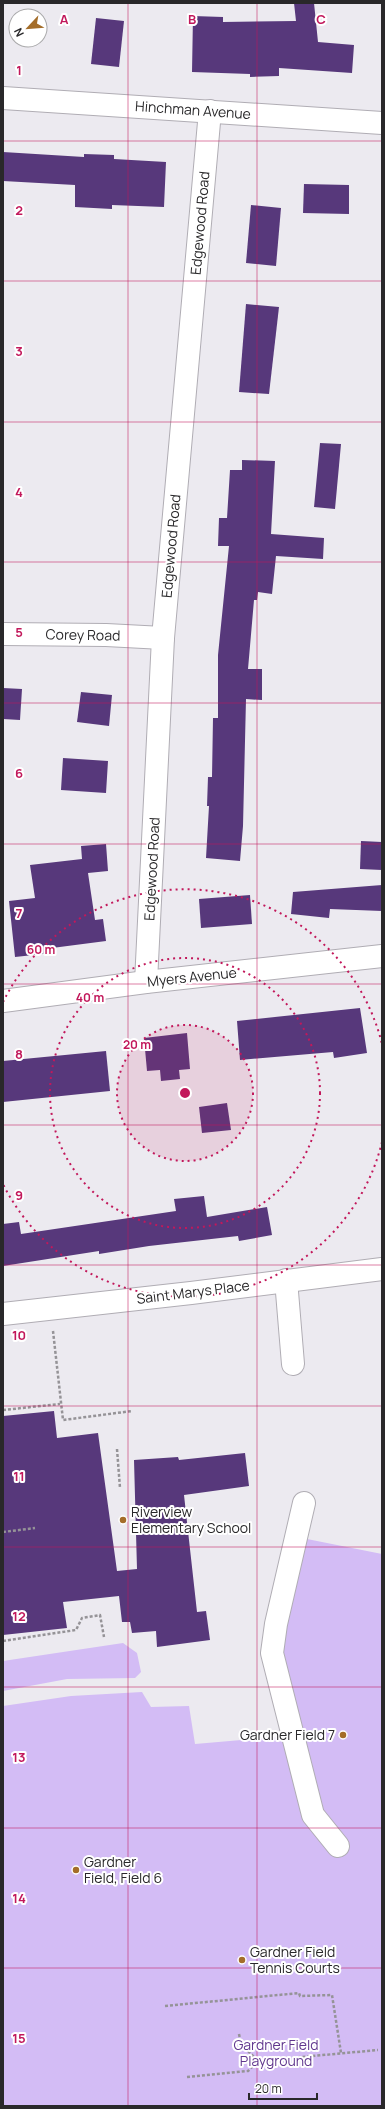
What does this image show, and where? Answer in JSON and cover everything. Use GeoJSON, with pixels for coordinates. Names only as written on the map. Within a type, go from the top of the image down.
{"type":"FeatureCollection","features":[{"type":"Feature","properties":{"kind":"street","name":"Hinchman Avenue"},"geometry":{"type":"LineString","coordinates":[[3,98],[382,123]]}},
{"type":"Feature","properties":{"kind":"street","name":"Edgewood Road"},"geometry":{"type":"LineString","coordinates":[[146,982],[162,638],[210,111]]}},
{"type":"Feature","properties":{"kind":"street","name":"Corey Road"},"geometry":{"type":"LineString","coordinates":[[3,634],[106,635],[162,638]]}},
{"type":"Feature","properties":{"kind":"street","name":"Myers Avenue"},"geometry":{"type":"LineString","coordinates":[[3,1001],[146,982],[382,956]]}},
{"type":"Feature","properties":{"kind":"street","name":"Saint Marys Place"},"geometry":{"type":"LineString","coordinates":[[3,1314],[191,1293],[382,1269]]}},
{"type":"Feature","properties":{"kind":"street"},"geometry":{"type":"LineString","coordinates":[[286,1280],[293,1364]]}},
{"type":"Feature","properties":{"kind":"street"},"geometry":{"type":"LineString","coordinates":[[304,1503],[276,1624],[272,1653],[313,1816],[338,1846]]}},
{"type":"Feature","properties":{"kind":"path"},"geometry":{"type":"LineString","coordinates":[[53,1328],[60,1404],[63,1420],[132,1411]]}},
{"type":"Feature","properties":{"kind":"path"},"geometry":{"type":"LineString","coordinates":[[3,1410],[60,1404]]}},
{"type":"Feature","properties":{"kind":"path"},"geometry":{"type":"LineString","coordinates":[[117,1448],[120,1488]]}},
{"type":"Feature","properties":{"kind":"path"},"geometry":{"type":"LineString","coordinates":[[3,1532],[36,1528]]}},
{"type":"Feature","properties":{"kind":"path"},"geometry":{"type":"LineString","coordinates":[[3,1641],[76,1630],[82,1618],[100,1615],[104,1637]]}},
{"type":"Feature","properties":{"kind":"path"},"geometry":{"type":"LineString","coordinates":[[165,2006],[299,1992],[300,1996],[332,1995],[341,2053]]}},
{"type":"Feature","properties":{"kind":"path"},"geometry":{"type":"LineString","coordinates":[[239,2034],[241,2044],[258,2061]]}},
{"type":"Feature","properties":{"kind":"path"},"geometry":{"type":"LineString","coordinates":[[187,2077],[248,2071],[258,2061],[378,2050]]}},
{"type":"Feature","properties":{"kind":"green space","name":"Gardner Field Playground"},"geometry":{"type":"Polygon","coordinates":[[[307,1539],[382,1554],[382,2106],[3,2106],[3,1706],[71,1696],[142,1692],[151,1707],[189,1706],[195,1744],[300,1735],[281,1652],[297,1571],[307,1539]]]}},
{"type":"Feature","properties":{"kind":"green space"},"geometry":{"type":"Polygon","coordinates":[[[123,1643],[137,1653],[141,1672],[135,1678],[67,1679],[3,1691],[3,1661],[123,1643]]]}},
{"type":"Feature","properties":{"kind":"building"},"geometry":{"type":"Polygon","coordinates":[[[294,3],[314,3],[318,42],[354,45],[352,73],[279,68],[279,76],[250,77],[250,74],[192,72],[193,16],[223,17],[223,22],[296,21],[294,3]]]}},
{"type":"Feature","properties":{"kind":"building"},"geometry":{"type":"Polygon","coordinates":[[[96,18],[124,21],[119,67],[91,64],[96,18]]]}},
{"type":"Feature","properties":{"kind":"building"},"geometry":{"type":"Polygon","coordinates":[[[3,152],[84,157],[84,154],[114,155],[114,159],[166,162],[164,207],[112,205],[112,209],[75,207],[75,185],[3,181],[3,152]]]}},
{"type":"Feature","properties":{"kind":"building"},"geometry":{"type":"Polygon","coordinates":[[[304,184],[349,185],[349,214],[303,213],[304,184]]]}},
{"type":"Feature","properties":{"kind":"building"},"geometry":{"type":"Polygon","coordinates":[[[251,205],[281,208],[276,266],[246,263],[251,205]]]}},
{"type":"Feature","properties":{"kind":"building"},"geometry":{"type":"Polygon","coordinates":[[[246,304],[279,307],[269,394],[239,392],[246,304]]]}},
{"type":"Feature","properties":{"kind":"building"},"geometry":{"type":"Polygon","coordinates":[[[320,443],[341,444],[335,509],[314,507],[320,443]]]}},
{"type":"Feature","properties":{"kind":"building"},"geometry":{"type":"Polygon","coordinates":[[[242,460],[275,461],[271,534],[324,538],[323,559],[276,556],[272,594],[258,592],[257,600],[254,600],[248,669],[262,669],[262,700],[246,699],[243,826],[240,861],[206,858],[209,806],[207,806],[208,777],[212,777],[213,718],[218,718],[218,655],[229,546],[218,546],[219,518],[227,518],[230,470],[242,470],[242,460]]]}},
{"type":"Feature","properties":{"kind":"building"},"geometry":{"type":"Polygon","coordinates":[[[3,688],[22,689],[20,720],[3,719],[3,688]]]}},
{"type":"Feature","properties":{"kind":"building"},"geometry":{"type":"Polygon","coordinates":[[[81,692],[112,695],[109,726],[77,722],[81,692]]]}},
{"type":"Feature","properties":{"kind":"building"},"geometry":{"type":"Polygon","coordinates":[[[63,758],[108,761],[106,793],[61,790],[63,758]]]}},
{"type":"Feature","properties":{"kind":"building"},"geometry":{"type":"Polygon","coordinates":[[[361,841],[382,842],[382,870],[360,869],[361,841]]]}},
{"type":"Feature","properties":{"kind":"building"},"geometry":{"type":"Polygon","coordinates":[[[106,844],[108,871],[88,873],[95,920],[103,919],[106,941],[52,948],[52,953],[15,957],[9,901],[35,898],[30,865],[82,859],[81,846],[106,844]]]}},
{"type":"Feature","properties":{"kind":"building"},"geometry":{"type":"Polygon","coordinates":[[[382,885],[382,911],[330,909],[329,918],[291,914],[293,892],[382,885]]]}},
{"type":"Feature","properties":{"kind":"building"},"geometry":{"type":"Polygon","coordinates":[[[250,895],[252,924],[201,928],[199,899],[250,895]]]}},
{"type":"Feature","properties":{"kind":"building"},"geometry":{"type":"Polygon","coordinates":[[[360,1008],[367,1053],[334,1058],[333,1052],[240,1060],[237,1021],[360,1008]]]}},
{"type":"Feature","properties":{"kind":"building"},"geometry":{"type":"Polygon","coordinates":[[[187,1033],[190,1069],[179,1070],[180,1079],[161,1081],[160,1070],[147,1071],[144,1038],[187,1033]]]}},
{"type":"Feature","properties":{"kind":"building"},"geometry":{"type":"Polygon","coordinates":[[[106,1051],[110,1091],[3,1102],[3,1061],[106,1051]]]}},
{"type":"Feature","properties":{"kind":"building"},"geometry":{"type":"Polygon","coordinates":[[[227,1103],[231,1130],[202,1133],[199,1107],[227,1103]]]}},
{"type":"Feature","properties":{"kind":"building"},"geometry":{"type":"Polygon","coordinates":[[[204,1196],[207,1217],[267,1207],[272,1235],[239,1241],[238,1236],[149,1246],[99,1254],[99,1251],[3,1266],[3,1224],[19,1222],[21,1234],[176,1211],[174,1199],[204,1196]]]}},
{"type":"Feature","properties":{"kind":"building","name":"Riverview Elementary School"},"geometry":{"type":"Polygon","coordinates":[[[54,1411],[57,1438],[98,1433],[117,1571],[137,1569],[134,1460],[178,1457],[179,1460],[245,1453],[249,1486],[184,1495],[197,1612],[206,1611],[210,1640],[157,1647],[156,1631],[132,1633],[130,1622],[122,1622],[119,1596],[63,1602],[67,1628],[3,1635],[3,1416],[54,1411]]]}},
{"type":"Feature","properties":{"kind":"place","name":"Riverview Elementary School"},"geometry":{"type":"Point","coordinates":[123,1520]}},
{"type":"Feature","properties":{"kind":"place","name":"Gardner Field 7"},"geometry":{"type":"Point","coordinates":[343,1735]}},
{"type":"Feature","properties":{"kind":"place","name":"Gardner Field, Field 6"},"geometry":{"type":"Point","coordinates":[76,1870]}},
{"type":"Feature","properties":{"kind":"place","name":"Gardner Field Tennis Courts"},"geometry":{"type":"Point","coordinates":[242,1960]}}]}
